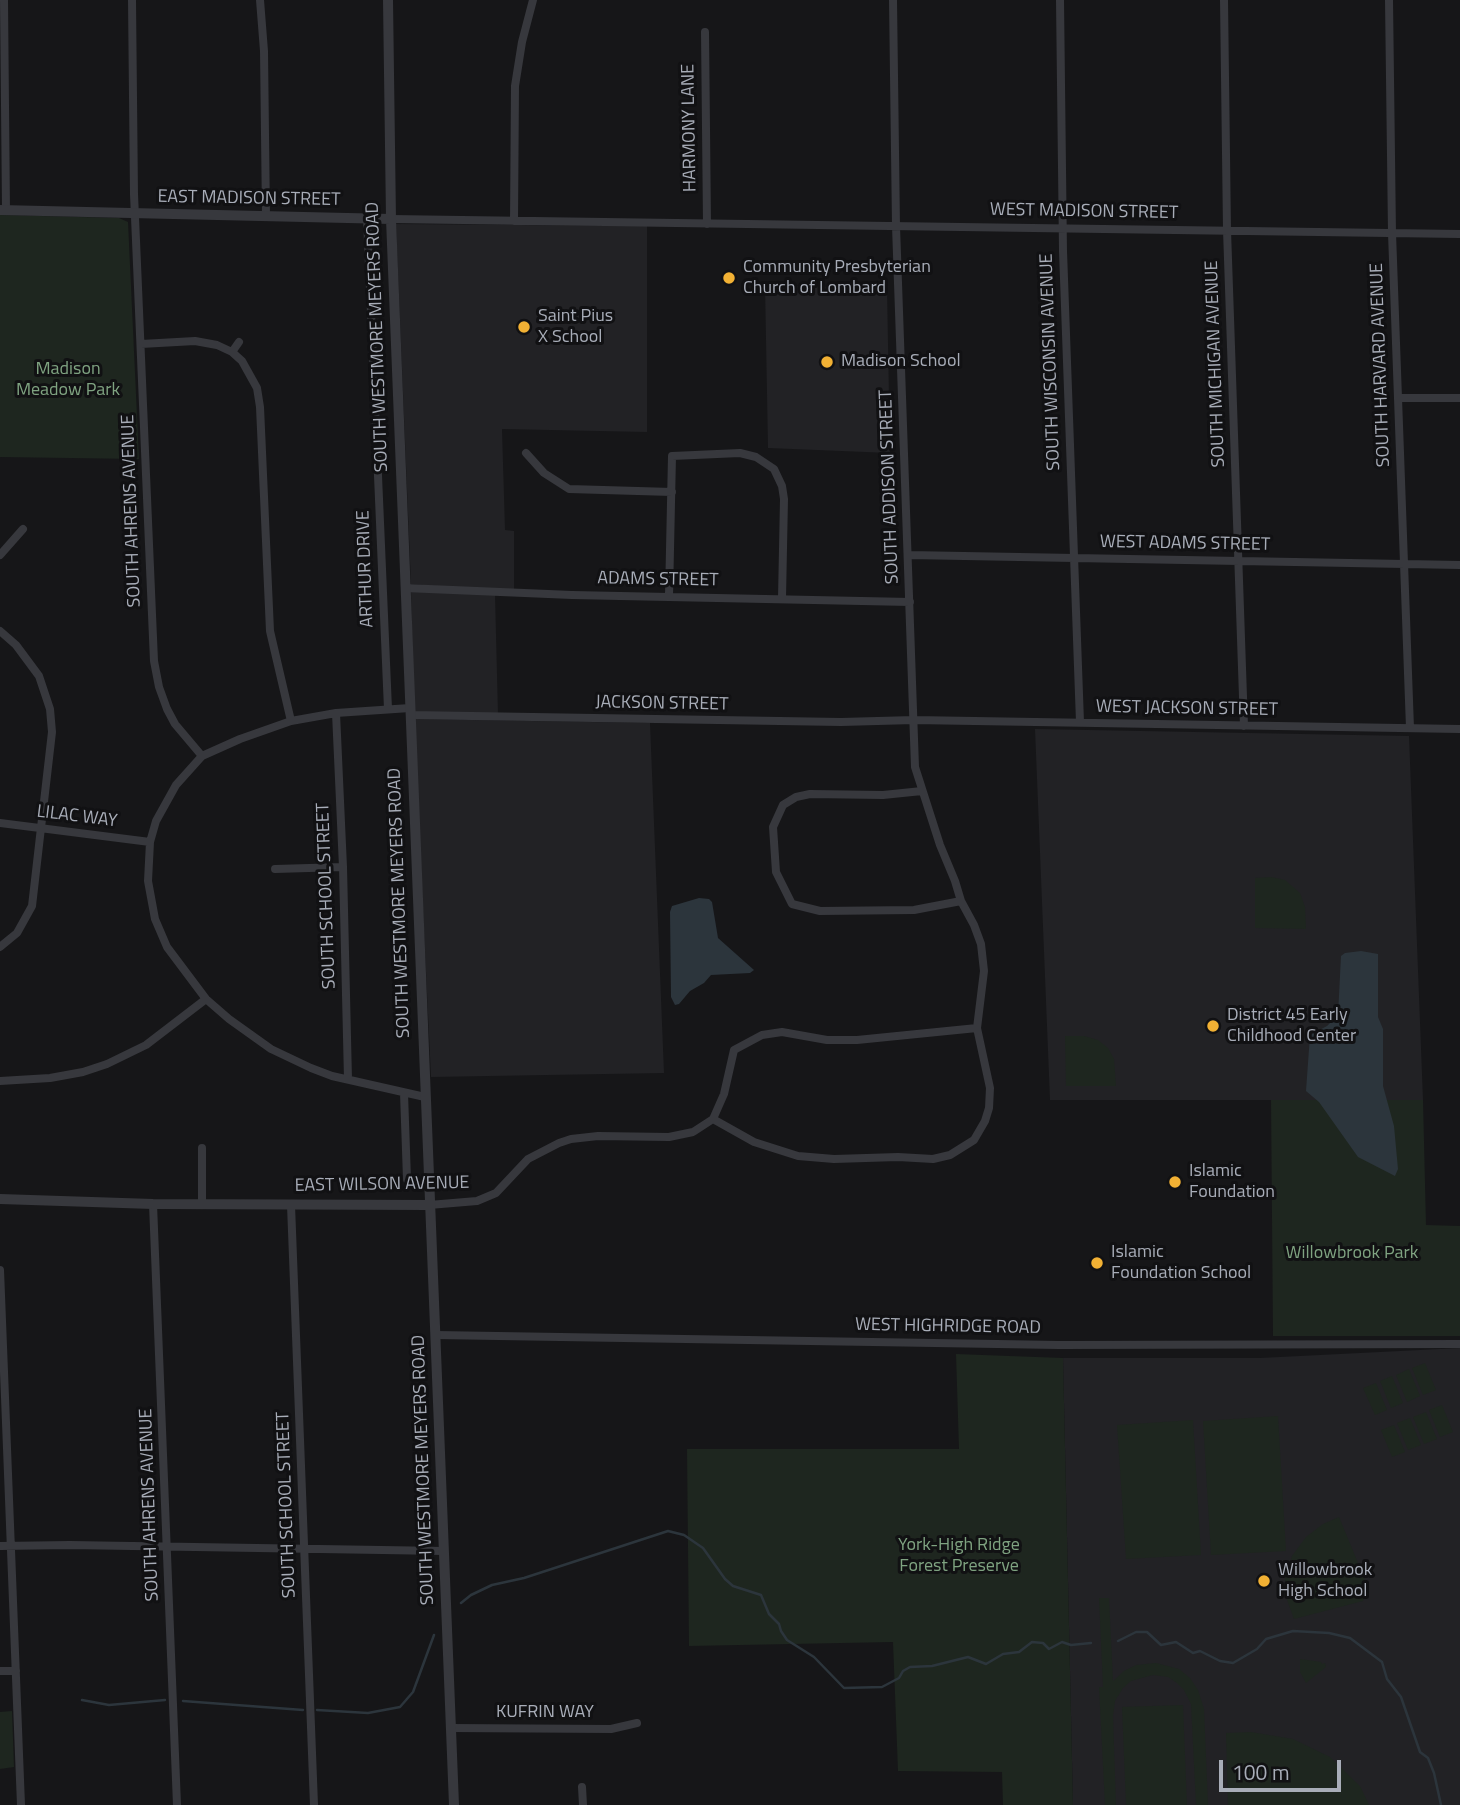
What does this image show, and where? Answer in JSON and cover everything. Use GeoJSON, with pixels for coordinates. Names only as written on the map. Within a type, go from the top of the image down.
{"type":"FeatureCollection","features":[{"type":"Feature","properties":{"kind":"street"},"geometry":{"type":"LineString","coordinates":[[3,210],[4,0]]}},
{"type":"Feature","properties":{"kind":"street","name":"SOUTH AHRENS AVENUE"},"geometry":{"type":"LineString","coordinates":[[132,0],[135,215],[156,675],[167,709],[202,756]]}},
{"type":"Feature","properties":{"kind":"street"},"geometry":{"type":"LineString","coordinates":[[260,0],[264,61],[266,217]]}},
{"type":"Feature","properties":{"kind":"street","name":"SOUTH WESTMORE MEYERS ROAD"},"geometry":{"type":"LineString","coordinates":[[388,0],[391,219],[454,1805]]}},
{"type":"Feature","properties":{"kind":"street"},"geometry":{"type":"LineString","coordinates":[[514,221],[515,86],[522,42],[533,0]]}},
{"type":"Feature","properties":{"kind":"street","name":"SOUTH ADDISON STREET"},"geometry":{"type":"LineString","coordinates":[[713,1119],[771,1149],[798,1156],[834,1159],[943,1157],[974,1140],[984,1124],[989,1108],[990,1094],[977,1028],[984,958],[977,932],[961,901],[915,767],[896,226],[893,0]]}},
{"type":"Feature","properties":{"kind":"street","name":"SOUTH WISCONSIN AVENUE"},"geometry":{"type":"LineString","coordinates":[[1060,0],[1063,228],[1080,722]]}},
{"type":"Feature","properties":{"kind":"street","name":"SOUTH MICHIGAN AVENUE"},"geometry":{"type":"LineString","coordinates":[[1224,0],[1227,230],[1244,726]]}},
{"type":"Feature","properties":{"kind":"street","name":"SOUTH HARVARD AVENUE"},"geometry":{"type":"LineString","coordinates":[[1389,0],[1392,233],[1410,728]]}},
{"type":"Feature","properties":{"kind":"street","name":"HARMONY LANE"},"geometry":{"type":"LineString","coordinates":[[705,32],[707,224]]}},
{"type":"Feature","properties":{"kind":"street","name":"EAST MADISON STREET"},"geometry":{"type":"LineString","coordinates":[[3,210],[135,215],[707,224]]}},
{"type":"Feature","properties":{"kind":"street","name":"ARTHUR DRIVE"},"geometry":{"type":"LineString","coordinates":[[368,219],[388,709]]}},
{"type":"Feature","properties":{"kind":"street","name":"WEST MADISON STREET"},"geometry":{"type":"LineString","coordinates":[[707,224],[1460,234]]}},
{"type":"Feature","properties":{"kind":"street"},"geometry":{"type":"LineString","coordinates":[[141,344],[200,341],[216,345],[232,352],[242,361],[257,387],[261,407],[270,631],[291,721]]}},
{"type":"Feature","properties":{"kind":"street"},"geometry":{"type":"LineString","coordinates":[[232,352],[239,342]]}},
{"type":"Feature","properties":{"kind":"street"},"geometry":{"type":"LineString","coordinates":[[1398,398],[1460,398]]}},
{"type":"Feature","properties":{"kind":"street"},"geometry":{"type":"LineString","coordinates":[[526,453],[544,473],[569,489],[672,492]]}},
{"type":"Feature","properties":{"kind":"street"},"geometry":{"type":"LineString","coordinates":[[669,596],[672,456],[714,453],[756,457],[774,469],[782,486],[782,598]]}},
{"type":"Feature","properties":{"kind":"street"},"geometry":{"type":"LineString","coordinates":[[0,555],[23,529]]}},
{"type":"Feature","properties":{"kind":"street","name":"WEST ADAMS STREET"},"geometry":{"type":"LineString","coordinates":[[909,555],[1460,565]]}},
{"type":"Feature","properties":{"kind":"street","name":"ADAMS STREET"},"geometry":{"type":"LineString","coordinates":[[405,587],[572,595],[910,602]]}},
{"type":"Feature","properties":{"kind":"street"},"geometry":{"type":"LineString","coordinates":[[0,631],[16,645],[39,676],[50,709],[52,740],[32,906],[18,933],[0,947]]}},
{"type":"Feature","properties":{"kind":"street","name":"JACKSON STREET"},"geometry":{"type":"LineString","coordinates":[[202,756],[291,721],[336,713],[388,709],[410,712],[841,722],[914,720]]}},
{"type":"Feature","properties":{"kind":"street","name":"SOUTH SCHOOL STREET"},"geometry":{"type":"LineString","coordinates":[[336,713],[348,1079]]}},
{"type":"Feature","properties":{"kind":"street","name":"WEST JACKSON STREET"},"geometry":{"type":"LineString","coordinates":[[914,720],[1460,729]]}},
{"type":"Feature","properties":{"kind":"street"},"geometry":{"type":"LineString","coordinates":[[202,756],[170,794],[156,821],[150,842],[148,881],[155,919],[173,956],[206,999],[240,1028],[271,1049],[311,1069],[425,1097]]}},
{"type":"Feature","properties":{"kind":"street"},"geometry":{"type":"LineString","coordinates":[[922,791],[810,794],[796,797],[783,805],[775,818],[772,832],[775,870],[792,904],[820,911],[914,910],[961,901]]}},
{"type":"Feature","properties":{"kind":"street","name":"LILAC WAY"},"geometry":{"type":"LineString","coordinates":[[0,823],[150,842]]}},
{"type":"Feature","properties":{"kind":"street"},"geometry":{"type":"LineString","coordinates":[[275,869],[343,867]]}},
{"type":"Feature","properties":{"kind":"street"},"geometry":{"type":"LineString","coordinates":[[0,1081],[72,1075],[107,1064],[146,1045],[206,999]]}},
{"type":"Feature","properties":{"kind":"street"},"geometry":{"type":"LineString","coordinates":[[713,1119],[724,1094],[734,1050],[762,1035],[782,1032],[827,1040],[857,1041],[977,1028]]}},
{"type":"Feature","properties":{"kind":"street"},"geometry":{"type":"LineString","coordinates":[[404,1093],[407,1179]]}},
{"type":"Feature","properties":{"kind":"street","name":"EAST WILSON AVENUE"},"geometry":{"type":"LineString","coordinates":[[0,1199],[292,1205],[429,1205],[477,1201],[496,1193],[528,1159],[571,1139],[598,1136],[677,1137],[693,1132],[713,1119]]}},
{"type":"Feature","properties":{"kind":"street"},"geometry":{"type":"LineString","coordinates":[[202,1148],[202,1204]]}},
{"type":"Feature","properties":{"kind":"street","name":"SOUTH AHRENS AVENUE"},"geometry":{"type":"LineString","coordinates":[[153,1203],[177,1805]]}},
{"type":"Feature","properties":{"kind":"street","name":"SOUTH SCHOOL STREET"},"geometry":{"type":"LineString","coordinates":[[292,1205],[314,1805]]}},
{"type":"Feature","properties":{"kind":"street"},"geometry":{"type":"LineString","coordinates":[[0,1270],[21,1805]]}},
{"type":"Feature","properties":{"kind":"street","name":"WEST HIGHRIDGE ROAD"},"geometry":{"type":"LineString","coordinates":[[436,1335],[1059,1345],[1460,1344]]}},
{"type":"Feature","properties":{"kind":"street"},"geometry":{"type":"LineString","coordinates":[[0,1546],[444,1551]]}},
{"type":"Feature","properties":{"kind":"street"},"geometry":{"type":"LineString","coordinates":[[0,1671],[16,1671]]}},
{"type":"Feature","properties":{"kind":"street","name":"KUFRIN WAY"},"geometry":{"type":"LineString","coordinates":[[451,1728],[611,1729],[637,1723]]}},
{"type":"Feature","properties":{"kind":"street"},"geometry":{"type":"LineString","coordinates":[[582,1787],[583,1805]]}},
{"type":"Feature","properties":{"kind":"shaded area","name":"Saint Pius X School"},"geometry":{"type":"Polygon","coordinates":[[[396,224],[647,226],[647,432],[502,429],[505,530],[514,531],[514,592],[411,584],[396,224]]]}},
{"type":"Feature","properties":{"kind":"shaded area","name":"Madison School"},"geometry":{"type":"Polygon","coordinates":[[[765,285],[887,288],[890,453],[768,448],[765,285]]]}},
{"type":"Feature","properties":{"kind":"shaded area"},"geometry":{"type":"Polygon","coordinates":[[[411,591],[495,594],[498,714],[414,712],[411,591]]]}},
{"type":"Feature","properties":{"kind":"shaded area"},"geometry":{"type":"Polygon","coordinates":[[[414,719],[650,723],[664,1073],[431,1077],[414,719]]]}},
{"type":"Feature","properties":{"kind":"shaded area"},"geometry":{"type":"Polygon","coordinates":[[[1035,729],[1409,736],[1423,1100],[1050,1100],[1035,729]]]}},
{"type":"Feature","properties":{"kind":"shaded area"},"geometry":{"type":"Polygon","coordinates":[[[699,898],[712,902],[718,938],[754,970],[750,973],[711,975],[675,1005],[671,997],[670,912],[672,906],[699,898]]]}},
{"type":"Feature","properties":{"kind":"shaded area"},"geometry":{"type":"Polygon","coordinates":[[[1361,951],[1378,954],[1378,1017],[1383,1029],[1383,1086],[1394,1126],[1398,1169],[1395,1176],[1358,1157],[1319,1102],[1306,1091],[1310,1035],[1327,1026],[1338,1015],[1341,956],[1361,951]]]}},
{"type":"Feature","properties":{"kind":"shaded area","name":"Willowbrook High School"},"geometry":{"type":"Polygon","coordinates":[[[1460,1348],[1460,1805],[1073,1805],[1063,1358],[1260,1358],[1460,1348]]]}},
{"type":"Feature","properties":{"kind":"green space","name":"Madison Meadow Park"},"geometry":{"type":"Polygon","coordinates":[[[0,215],[119,218],[128,222],[139,459],[0,457],[0,215]]]}},
{"type":"Feature","properties":{"kind":"green space"},"geometry":{"type":"Polygon","coordinates":[[[1255,878],[1285,880],[1300,893],[1305,907],[1306,929],[1255,928],[1255,878]]]}},
{"type":"Feature","properties":{"kind":"green space"},"geometry":{"type":"Polygon","coordinates":[[[1065,1036],[1084,1036],[1098,1040],[1108,1048],[1114,1059],[1116,1086],[1066,1086],[1065,1036]]]}},
{"type":"Feature","properties":{"kind":"green space","name":"Willowbrook Park"},"geometry":{"type":"Polygon","coordinates":[[[1271,1100],[1423,1100],[1426,1225],[1460,1226],[1460,1336],[1273,1336],[1271,1100]]]}},
{"type":"Feature","properties":{"kind":"green space","name":"York-High Ridge Forest Preserve"},"geometry":{"type":"Polygon","coordinates":[[[956,1354],[1063,1358],[1073,1805],[1003,1805],[1002,1772],[898,1771],[893,1642],[689,1646],[687,1449],[959,1449],[956,1354]]]}},
{"type":"Feature","properties":{"kind":"green space"},"geometry":{"type":"Polygon","coordinates":[[[1425,1363],[1436,1390],[1423,1395],[1412,1368],[1425,1363]]]}},
{"type":"Feature","properties":{"kind":"green space"},"geometry":{"type":"Polygon","coordinates":[[[1409,1369],[1420,1396],[1407,1402],[1396,1375],[1409,1369]]]}},
{"type":"Feature","properties":{"kind":"green space"},"geometry":{"type":"Polygon","coordinates":[[[1392,1376],[1403,1403],[1391,1408],[1380,1381],[1392,1376]]]}},
{"type":"Feature","properties":{"kind":"green space"},"geometry":{"type":"Polygon","coordinates":[[[1376,1383],[1387,1410],[1375,1415],[1363,1388],[1376,1383]]]}},
{"type":"Feature","properties":{"kind":"green space"},"geometry":{"type":"Polygon","coordinates":[[[1442,1405],[1453,1432],[1440,1437],[1429,1410],[1442,1405]]]}},
{"type":"Feature","properties":{"kind":"green space"},"geometry":{"type":"Polygon","coordinates":[[[1426,1412],[1437,1439],[1424,1444],[1413,1417],[1426,1412]]]}},
{"type":"Feature","properties":{"kind":"green space"},"geometry":{"type":"Polygon","coordinates":[[[1278,1416],[1286,1551],[1211,1555],[1203,1421],[1278,1416]]]}},
{"type":"Feature","properties":{"kind":"green space"},"geometry":{"type":"Polygon","coordinates":[[[1410,1418],[1421,1445],[1408,1450],[1397,1423],[1410,1418]]]}},
{"type":"Feature","properties":{"kind":"green space"},"geometry":{"type":"Polygon","coordinates":[[[1193,1420],[1201,1555],[1126,1559],[1117,1425],[1193,1420]]]}},
{"type":"Feature","properties":{"kind":"green space"},"geometry":{"type":"Polygon","coordinates":[[[1394,1425],[1405,1452],[1392,1457],[1381,1430],[1394,1425]]]}},
{"type":"Feature","properties":{"kind":"green space"},"geometry":{"type":"Polygon","coordinates":[[[1339,1517],[1368,1587],[1363,1601],[1294,1619],[1286,1597],[1285,1579],[1292,1556],[1306,1537],[1323,1524],[1339,1517]]]}},
{"type":"Feature","properties":{"kind":"green space"},"geometry":{"type":"Polygon","coordinates":[[[1099,1598],[1109,1598],[1113,1681],[1136,1665],[1156,1663],[1179,1669],[1190,1678],[1198,1690],[1204,1709],[1208,1805],[1196,1805],[1191,1704],[1177,1683],[1168,1677],[1153,1675],[1131,1681],[1115,1701],[1113,1716],[1116,1805],[1105,1805],[1099,1687],[1103,1687],[1099,1598]]]}},
{"type":"Feature","properties":{"kind":"green space"},"geometry":{"type":"Polygon","coordinates":[[[1300,1659],[1325,1663],[1326,1667],[1306,1683],[1300,1672],[1300,1659]]]}},
{"type":"Feature","properties":{"kind":"green space"},"geometry":{"type":"Polygon","coordinates":[[[1183,1705],[1187,1805],[1126,1805],[1122,1707],[1183,1705]]]}},
{"type":"Feature","properties":{"kind":"green space"},"geometry":{"type":"Polygon","coordinates":[[[12,1711],[14,1767],[0,1769],[0,1712],[12,1711]]]}},
{"type":"Feature","properties":{"kind":"green space"},"geometry":{"type":"Polygon","coordinates":[[[1251,1732],[1293,1739],[1330,1757],[1360,1786],[1369,1805],[1228,1805],[1226,1733],[1251,1732]]]}},
{"type":"Feature","properties":{"kind":"waterway"},"geometry":{"type":"LineString","coordinates":[[461,1603],[492,1585],[524,1578],[668,1531],[684,1535],[703,1548],[733,1586],[761,1595],[769,1614],[779,1624],[787,1640],[814,1657],[844,1688],[882,1687],[899,1678],[903,1671],[910,1667],[932,1666],[968,1657],[986,1664],[1003,1654],[1019,1652],[1032,1642],[1043,1643],[1049,1649],[1062,1642],[1071,1645],[1091,1643]]}},
{"type":"Feature","properties":{"kind":"waterway"},"geometry":{"type":"LineString","coordinates":[[1118,1641],[1136,1632],[1147,1632],[1161,1645],[1176,1642],[1193,1653],[1200,1651],[1220,1661],[1233,1663],[1257,1649],[1266,1639],[1293,1631],[1329,1633],[1350,1638],[1382,1662],[1387,1679],[1401,1697],[1420,1752],[1428,1758],[1441,1805]]}},
{"type":"Feature","properties":{"kind":"waterway"},"geometry":{"type":"LineString","coordinates":[[317,1710],[368,1713],[400,1707],[413,1692],[434,1635]]}},
{"type":"Feature","properties":{"kind":"waterway"},"geometry":{"type":"LineString","coordinates":[[82,1700],[109,1705],[165,1700]]}},
{"type":"Feature","properties":{"kind":"waterway"},"geometry":{"type":"LineString","coordinates":[[183,1701],[303,1710]]}},
{"type":"Feature","properties":{"kind":"place","name":"Community Presbyterian Church of Lombard"},"geometry":{"type":"Point","coordinates":[729,278]}},
{"type":"Feature","properties":{"kind":"place","name":"Saint Pius X School"},"geometry":{"type":"Point","coordinates":[524,327]}},
{"type":"Feature","properties":{"kind":"place","name":"Madison School"},"geometry":{"type":"Point","coordinates":[827,362]}},
{"type":"Feature","properties":{"kind":"place","name":"District 45 Early Childhood Center"},"geometry":{"type":"Point","coordinates":[1213,1026]}},
{"type":"Feature","properties":{"kind":"place","name":"Islamic Foundation"},"geometry":{"type":"Point","coordinates":[1175,1182]}},
{"type":"Feature","properties":{"kind":"place","name":"Islamic Foundation School"},"geometry":{"type":"Point","coordinates":[1097,1263]}},
{"type":"Feature","properties":{"kind":"place","name":"Willowbrook High School"},"geometry":{"type":"Point","coordinates":[1264,1581]}}]}
